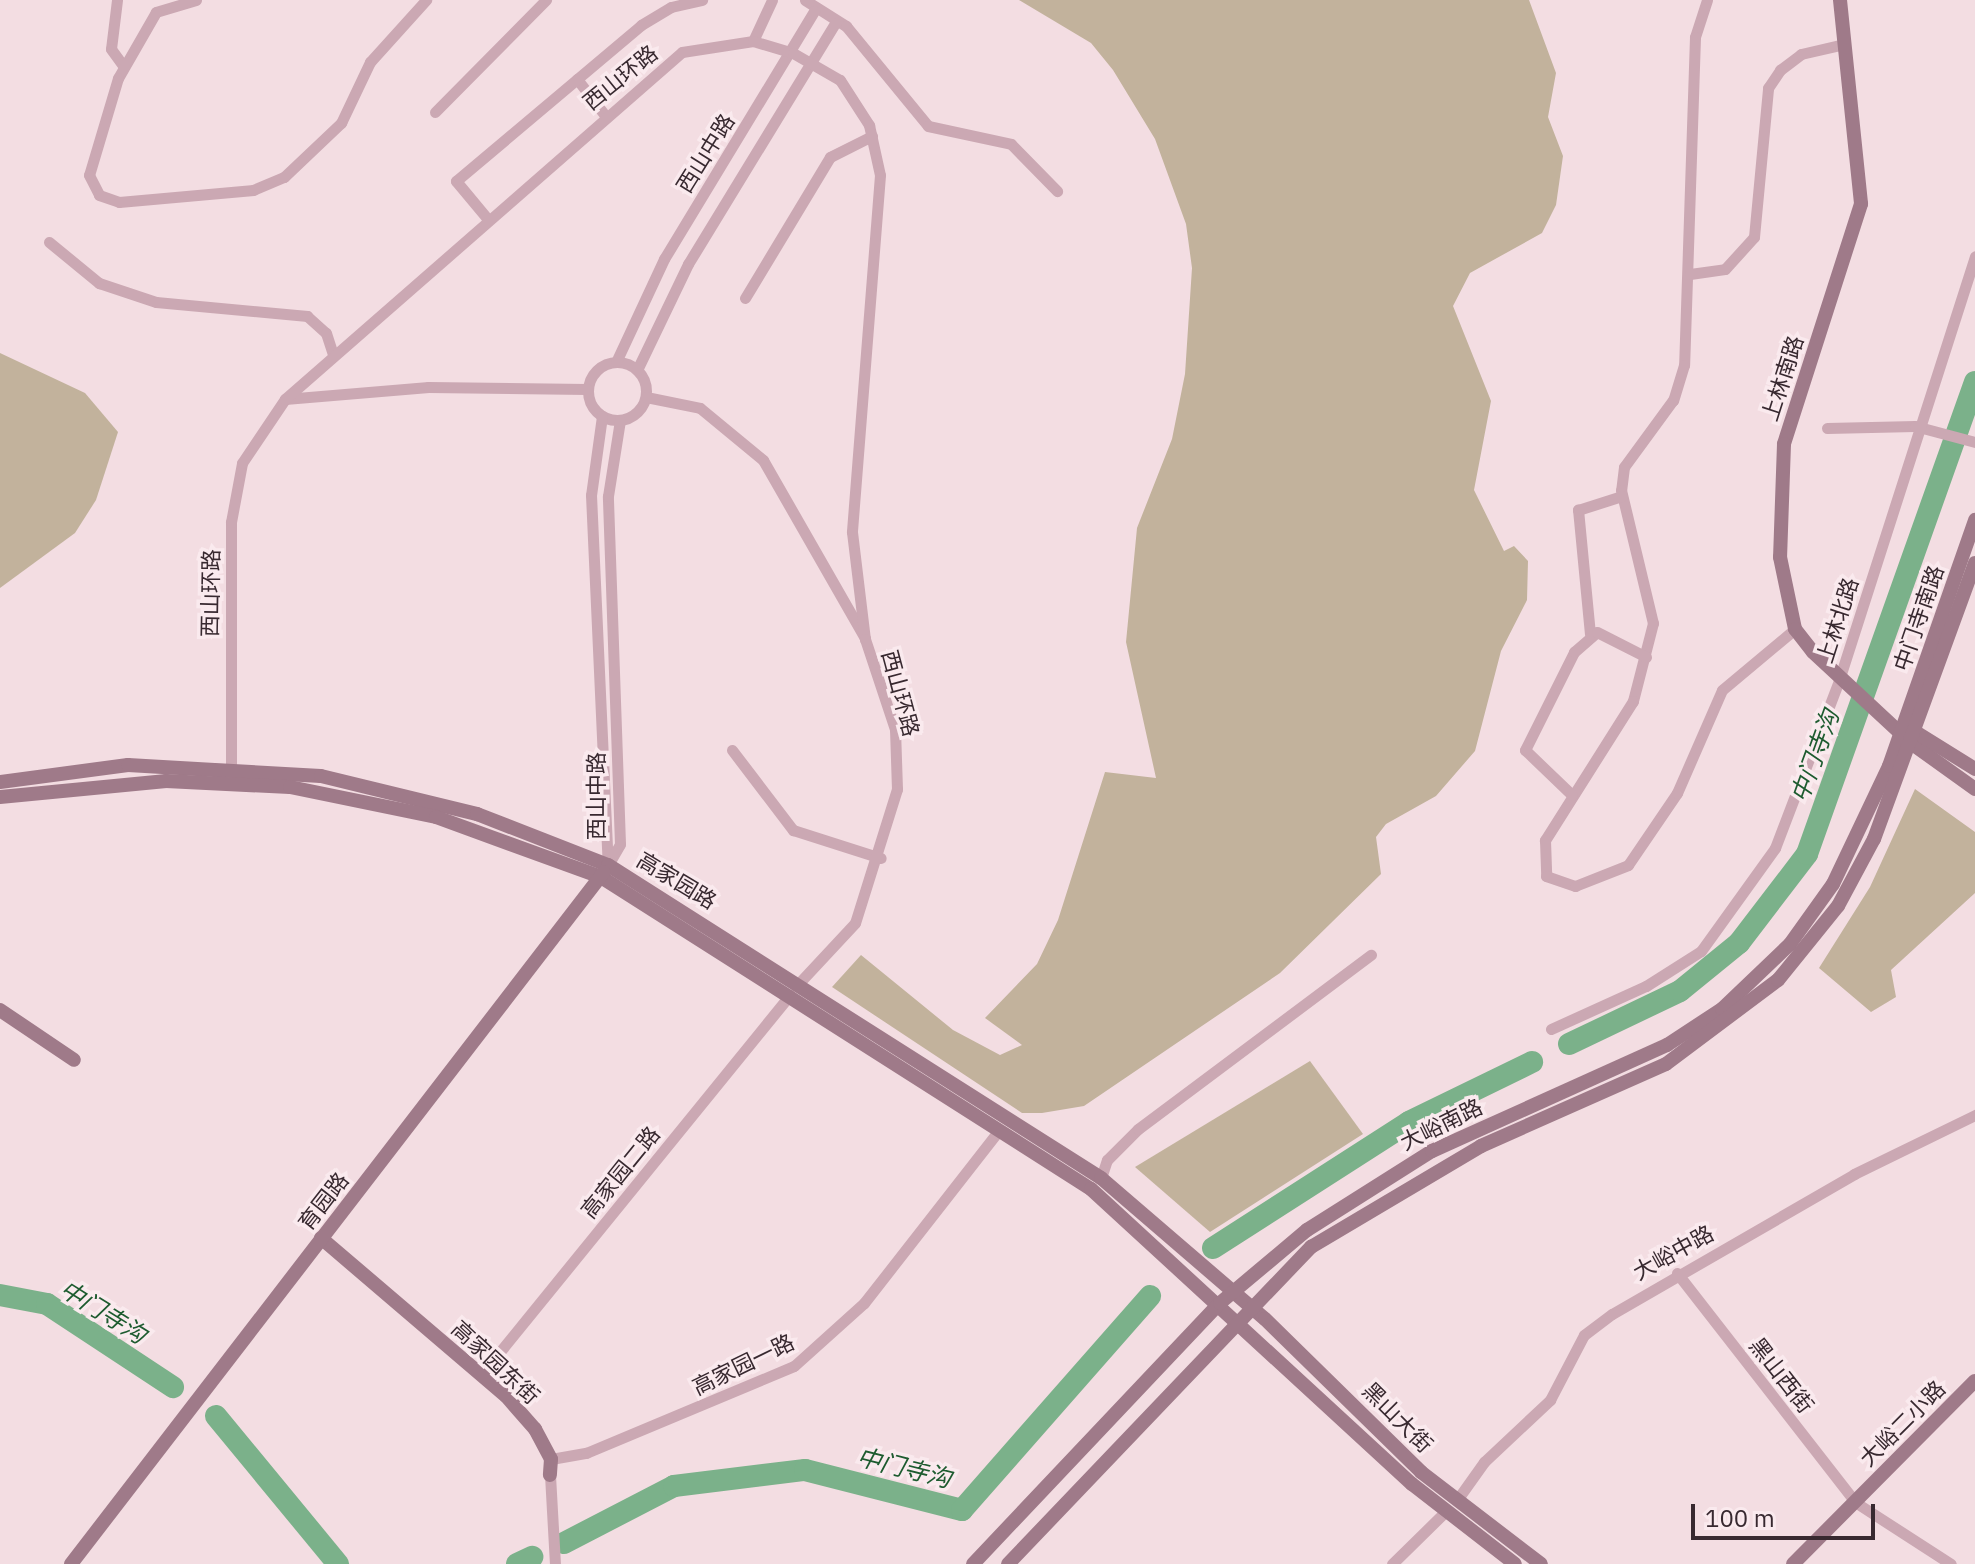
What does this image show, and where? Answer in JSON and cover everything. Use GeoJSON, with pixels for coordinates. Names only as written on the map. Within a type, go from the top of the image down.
{"type":"FeatureCollection","features":[{"type":"Feature","properties":{"kind":"main road","name":"上林南路"},"geometry":{"type":"LineString","coordinates":[[1840,0],[1861,204],[1784,444],[1780,557],[1795,629],[1839,680],[1901,729],[1911,743],[1975,789]]}},
{"type":"Feature","properties":{"kind":"main road","name":"中门寺南路"},"geometry":{"type":"LineString","coordinates":[[1901,729],[1975,520]]}},
{"type":"Feature","properties":{"kind":"main road","name":"中门寺南路"},"geometry":{"type":"LineString","coordinates":[[1911,743],[1975,563]]}},
{"type":"Feature","properties":{"kind":"main road"},"geometry":{"type":"LineString","coordinates":[[1901,729],[1917,727],[1975,769]]}},
{"type":"Feature","properties":{"kind":"main road","name":"大峪南路"},"geometry":{"type":"LineString","coordinates":[[973,1564],[1220,1303],[1366,1187],[1667,1045],[1722,1009],[1790,944],[1833,884],[1901,729]]}},
{"type":"Feature","properties":{"kind":"main road","name":"大峪南路"},"geometry":{"type":"LineString","coordinates":[[1008,1564],[1248,1305],[1360,1213],[1481,1146],[1666,1064],[1768,989],[1838,906],[1911,743]]}},
{"type":"Feature","properties":{"kind":"main road","name":"高家园路"},"geometry":{"type":"LineString","coordinates":[[0,782],[128,765],[231,766],[407,793],[605,871],[1101,1178],[1233,1291]]}},
{"type":"Feature","properties":{"kind":"main road","name":"高家园路"},"geometry":{"type":"LineString","coordinates":[[0,797],[166,781],[290,787],[436,817],[605,871]]}},
{"type":"Feature","properties":{"kind":"main road","name":"育园路"},"geometry":{"type":"LineString","coordinates":[[71,1564],[605,871]]}},
{"type":"Feature","properties":{"kind":"main road","name":"高家园路"},"geometry":{"type":"LineString","coordinates":[[794,989],[999,1130],[1091,1189],[1220,1303]]}},
{"type":"Feature","properties":{"kind":"main road"},"geometry":{"type":"LineString","coordinates":[[0,1010],[74,1060]]}},
{"type":"Feature","properties":{"kind":"main road","name":"高家园东街"},"geometry":{"type":"LineString","coordinates":[[321,1238],[481,1375],[535,1429],[551,1459]]}},
{"type":"Feature","properties":{"kind":"main road","name":"黑山大街"},"geometry":{"type":"LineString","coordinates":[[1233,1291],[1457,1500],[1541,1564]]}},
{"type":"Feature","properties":{"kind":"main road","name":"黑山大街"},"geometry":{"type":"LineString","coordinates":[[1220,1303],[1446,1511],[1515,1564]]}},
{"type":"Feature","properties":{"kind":"main road","name":"大峪二小路"},"geometry":{"type":"LineString","coordinates":[[1793,1564],[1975,1381]]}},
{"type":"Feature","properties":{"kind":"main road"},"geometry":{"type":"LineString","coordinates":[[550,1475],[551,1459]]}},
{"type":"Feature","properties":{"kind":"street"},"geometry":{"type":"LineString","coordinates":[[117,0],[111,49],[124,67]]}},
{"type":"Feature","properties":{"kind":"street"},"geometry":{"type":"LineString","coordinates":[[196,0],[157,6],[124,67],[89,175],[99,195],[119,202],[253,190],[284,177],[341,123],[370,62],[426,0]]}},
{"type":"Feature","properties":{"kind":"street"},"geometry":{"type":"LineString","coordinates":[[435,112],[546,0]]}},
{"type":"Feature","properties":{"kind":"street"},"geometry":{"type":"LineString","coordinates":[[486,217],[456,181],[641,25],[671,7],[702,0]]}},
{"type":"Feature","properties":{"kind":"street"},"geometry":{"type":"LineString","coordinates":[[753,41],[772,0]]}},
{"type":"Feature","properties":{"kind":"street"},"geometry":{"type":"LineString","coordinates":[[805,0],[814,11],[846,26],[928,126],[1011,144],[1057,191]]}},
{"type":"Feature","properties":{"kind":"street"},"geometry":{"type":"LineString","coordinates":[[1707,0],[1695,37],[1690,274],[1684,365],[1673,400],[1624,467],[1622,496],[1653,623],[1646,657],[1620,727],[1572,795],[1543,857],[1546,876],[1575,886],[1628,865],[1677,793],[1722,690],[1795,629]]}},
{"type":"Feature","properties":{"kind":"street","name":"西山中路"},"geometry":{"type":"LineString","coordinates":[[616,362],[664,259],[793,53],[814,11]]}},
{"type":"Feature","properties":{"kind":"street","name":"西山中路"},"geometry":{"type":"LineString","coordinates":[[637,370],[688,264],[835,23]]}},
{"type":"Feature","properties":{"kind":"street","name":"西山环路"},"geometry":{"type":"LineString","coordinates":[[231,766],[231,522],[242,463],[285,399],[486,217],[604,114],[682,52],[753,41],[793,53],[840,80],[872,136],[880,175],[878,239],[866,308],[852,532],[865,639],[895,729],[897,789],[881,858],[855,923],[794,989]]}},
{"type":"Feature","properties":{"kind":"street"},"geometry":{"type":"LineString","coordinates":[[1690,274],[1725,269],[1754,237],[1774,79],[1801,54],[1844,44]]}},
{"type":"Feature","properties":{"kind":"street"},"geometry":{"type":"LineString","coordinates":[[577,79],[604,114]]}},
{"type":"Feature","properties":{"kind":"street"},"geometry":{"type":"LineString","coordinates":[[745,298],[830,157],[872,136]]}},
{"type":"Feature","properties":{"kind":"street"},"geometry":{"type":"LineString","coordinates":[[49,242],[99,283],[156,302],[307,316],[326,333],[333,355]]}},
{"type":"Feature","properties":{"kind":"street","name":"上林北路"},"geometry":{"type":"LineString","coordinates":[[1551,1029],[1646,986],[1709,941],[1775,848],[1839,680],[1975,256]]}},
{"type":"Feature","properties":{"kind":"street"},"geometry":{"type":"LineString","coordinates":[[616,362],[637,370],[646,397],[638,412],[620,420],[602,416],[587,389],[594,373],[616,362]]}},
{"type":"Feature","properties":{"kind":"street"},"geometry":{"type":"LineString","coordinates":[[285,399],[428,387],[587,389]]}},
{"type":"Feature","properties":{"kind":"street"},"geometry":{"type":"LineString","coordinates":[[646,397],[700,408],[754,450],[865,639]]}},
{"type":"Feature","properties":{"kind":"street","name":"西山中路"},"geometry":{"type":"LineString","coordinates":[[602,416],[591,495],[605,871]]}},
{"type":"Feature","properties":{"kind":"street","name":"西山中路"},"geometry":{"type":"LineString","coordinates":[[605,871],[620,844],[608,496],[620,420]]}},
{"type":"Feature","properties":{"kind":"street"},"geometry":{"type":"LineString","coordinates":[[1827,428],[1922,428],[1974,442]]}},
{"type":"Feature","properties":{"kind":"street"},"geometry":{"type":"LineString","coordinates":[[1572,795],[1525,750],[1590,634],[1578,510],[1622,496]]}},
{"type":"Feature","properties":{"kind":"street"},"geometry":{"type":"LineString","coordinates":[[1590,634],[1618,637],[1646,657]]}},
{"type":"Feature","properties":{"kind":"street"},"geometry":{"type":"LineString","coordinates":[[732,750],[793,830],[881,858]]}},
{"type":"Feature","properties":{"kind":"street"},"geometry":{"type":"LineString","coordinates":[[1101,1178],[1107,1160],[1138,1129],[1371,955]]}},
{"type":"Feature","properties":{"kind":"street","name":"高家园二路"},"geometry":{"type":"LineString","coordinates":[[481,1375],[794,989]]}},
{"type":"Feature","properties":{"kind":"street","name":"大峪中路"},"geometry":{"type":"LineString","coordinates":[[1457,1500],[1478,1469],[1550,1400],[1584,1335],[1677,1273],[1975,1115]]}},
{"type":"Feature","properties":{"kind":"street","name":"高家园一路"},"geometry":{"type":"LineString","coordinates":[[551,1459],[586,1453],[794,1366],[864,1303],[999,1130]]}},
{"type":"Feature","properties":{"kind":"street","name":"黑山西街"},"geometry":{"type":"LineString","coordinates":[[1677,1273],[1855,1502],[1951,1564]]}},
{"type":"Feature","properties":{"kind":"street"},"geometry":{"type":"LineString","coordinates":[[550,1475],[555,1564]]}},
{"type":"Feature","properties":{"kind":"street"},"geometry":{"type":"LineString","coordinates":[[1392,1564],[1446,1511]]}},
{"type":"Feature","properties":{"kind":"shaded area"},"geometry":{"type":"Polygon","coordinates":[[[1019,0],[1529,0],[1556,73],[1548,117],[1563,156],[1556,205],[1542,233],[1470,273],[1453,306],[1491,401],[1474,490],[1504,551],[1514,546],[1528,561],[1527,600],[1501,651],[1475,751],[1436,796],[1386,824],[1376,837],[1381,874],[1280,973],[1084,1106],[1042,1113],[1022,1113],[832,987],[861,955],[953,1030],[1000,1055],[1022,1045],[985,1018],[1037,964],[1058,920],[1105,772],[1156,778],[1126,642],[1137,528],[1172,439],[1185,374],[1192,268],[1186,224],[1155,139],[1113,70],[1091,43],[1019,0]]]}},
{"type":"Feature","properties":{"kind":"shaded area"},"geometry":{"type":"Polygon","coordinates":[[[0,353],[85,393],[118,432],[96,500],[75,533],[0,588],[0,353]]]}},
{"type":"Feature","properties":{"kind":"shaded area"},"geometry":{"type":"Polygon","coordinates":[[[1915,789],[1975,832],[1975,893],[1891,970],[1896,997],[1871,1012],[1819,968],[1870,887],[1915,789]]]}},
{"type":"Feature","properties":{"kind":"shaded area"},"geometry":{"type":"Polygon","coordinates":[[[1310,1061],[1363,1134],[1210,1232],[1135,1167],[1310,1061]]]}},
{"type":"Feature","properties":{"kind":"waterway","name":"中门寺沟"},"geometry":{"type":"LineString","coordinates":[[1569,1044],[1680,991],[1739,943],[1807,854],[1975,382]]}},
{"type":"Feature","properties":{"kind":"waterway","name":"中门寺沟"},"geometry":{"type":"LineString","coordinates":[[1213,1248],[1409,1122],[1532,1062]]}},
{"type":"Feature","properties":{"kind":"waterway","name":"中门寺沟"},"geometry":{"type":"LineString","coordinates":[[0,1295],[47,1304],[173,1387]]}},
{"type":"Feature","properties":{"kind":"waterway","name":"中门寺沟"},"geometry":{"type":"LineString","coordinates":[[564,1543],[674,1486],[805,1470],[962,1510],[1150,1296]]}},
{"type":"Feature","properties":{"kind":"waterway","name":"中门寺沟"},"geometry":{"type":"LineString","coordinates":[[216,1416],[338,1564]]}},
{"type":"Feature","properties":{"kind":"waterway","name":"中门寺沟"},"geometry":{"type":"LineString","coordinates":[[517,1564],[532,1557]]}}]}
